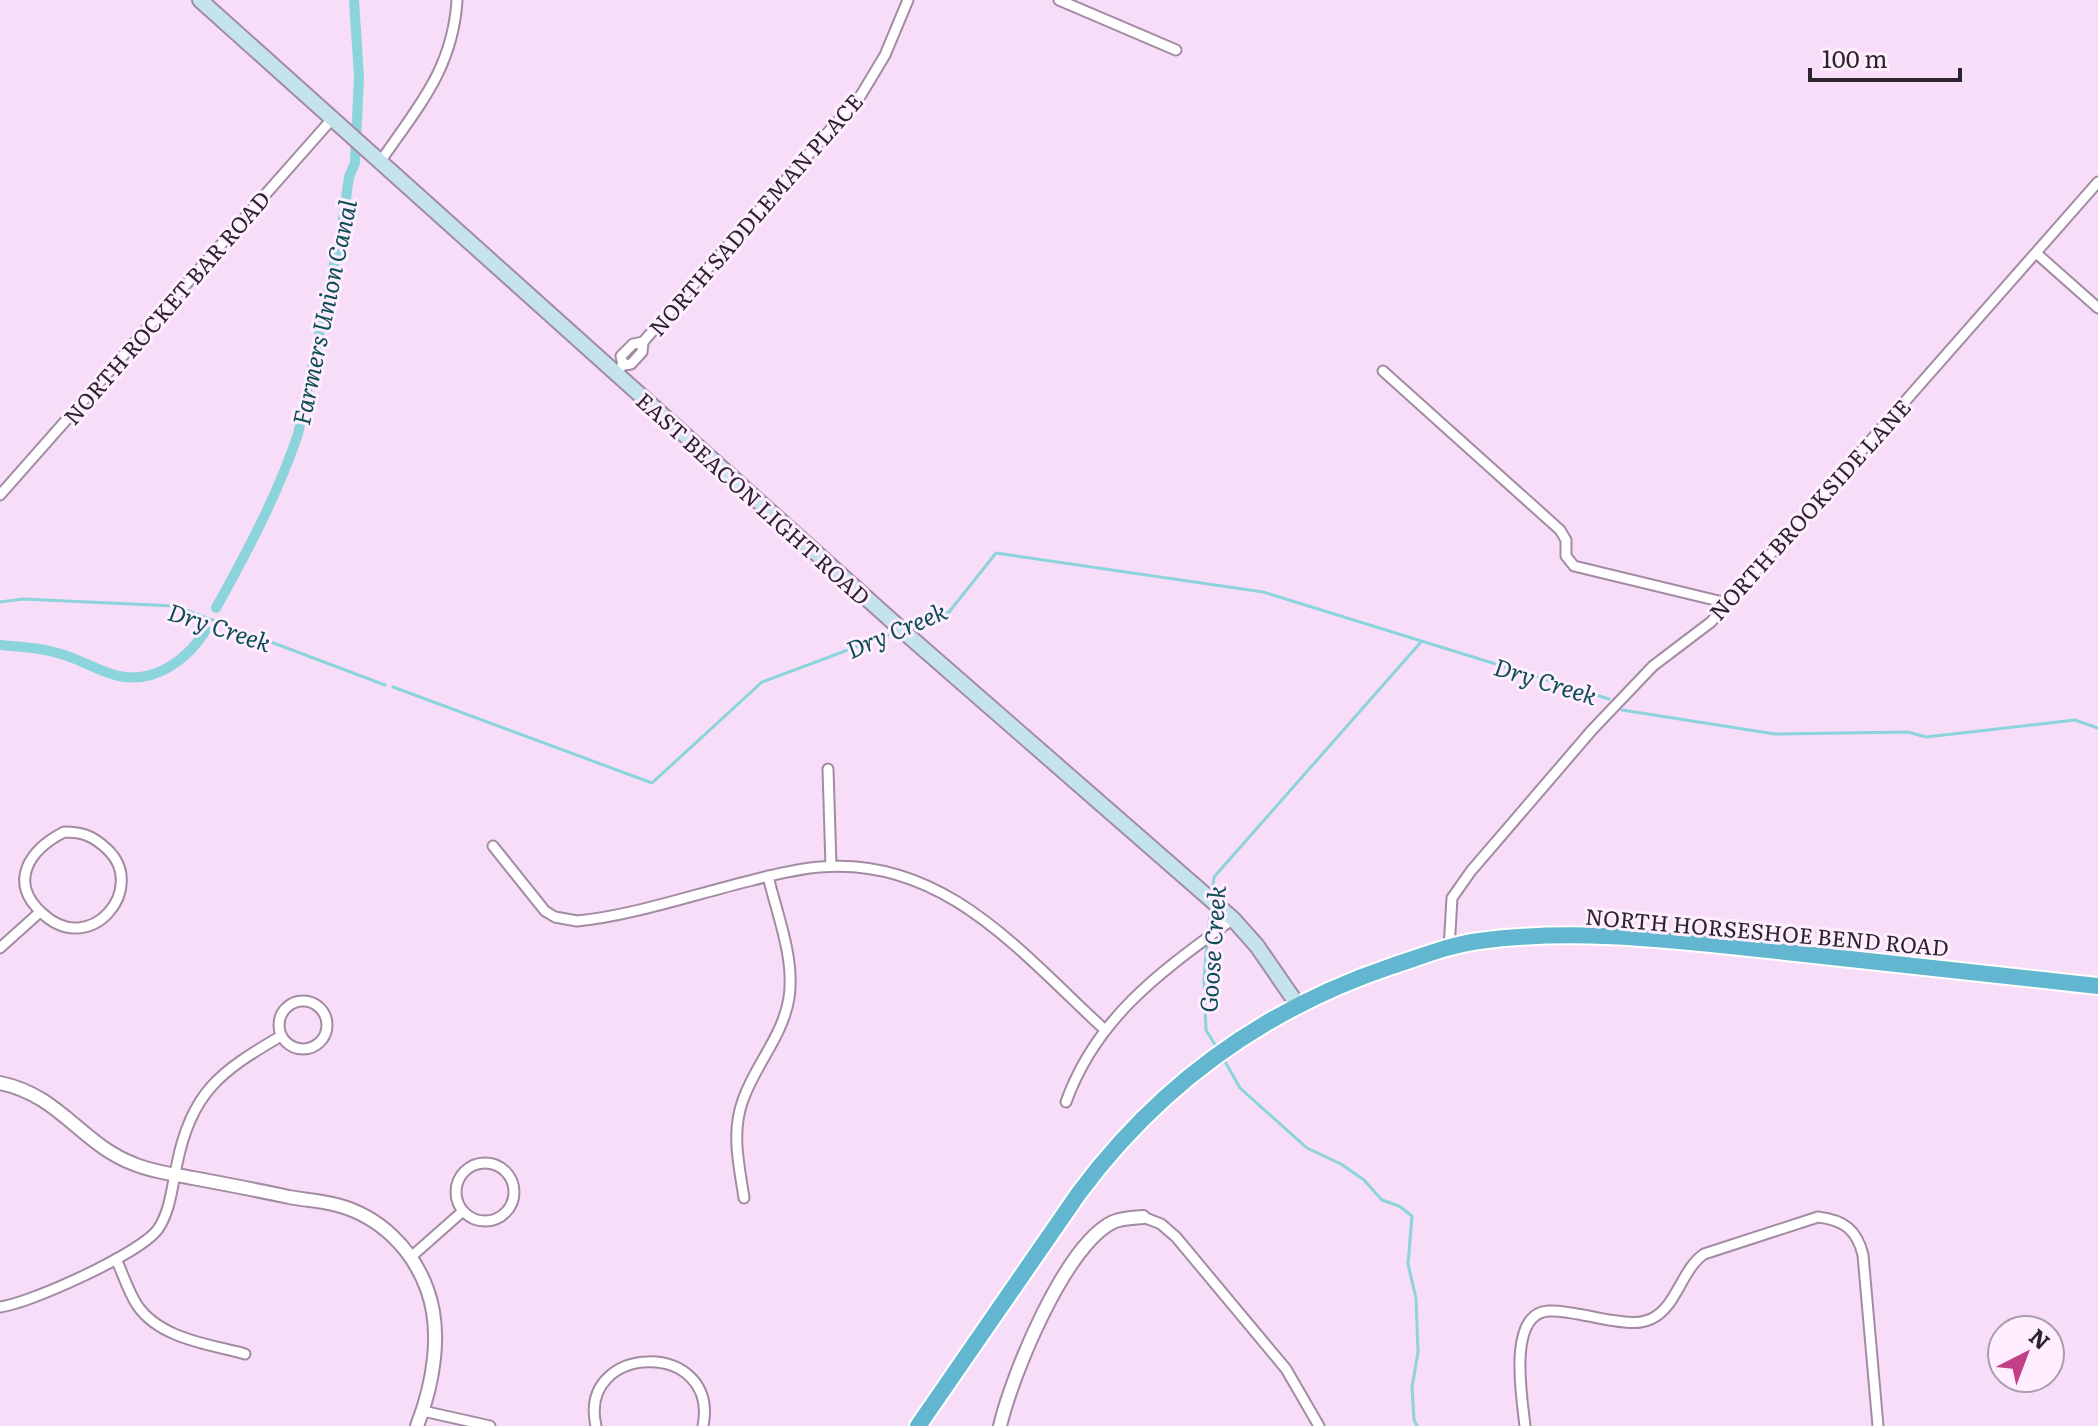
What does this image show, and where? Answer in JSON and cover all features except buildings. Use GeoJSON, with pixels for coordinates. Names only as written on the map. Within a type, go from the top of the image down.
{"type":"FeatureCollection","features":[{"type":"Feature","properties":{"kind":"highway","name":"NORTH HORSESHOE BEND ROAD"},"geometry":{"type":"LineString","coordinates":[[918,1426],[1079,1193],[1127,1135],[1198,1069],[1250,1032],[1297,1004],[1375,971],[1476,942],[1605,935],[2098,986]]}},
{"type":"Feature","properties":{"kind":"main road","name":"EAST BEACON LIGHT ROAD"},"geometry":{"type":"LineString","coordinates":[[200,0],[380,162],[619,369],[862,595],[1233,919],[1257,946],[1297,1004]]}},
{"type":"Feature","properties":{"kind":"street"},"geometry":{"type":"LineString","coordinates":[[380,162],[430,90],[444,64],[452,40],[457,0]]}},
{"type":"Feature","properties":{"kind":"street","name":"NORTH SADDLEMAN PLACE"},"geometry":{"type":"LineString","coordinates":[[619,369],[631,364],[642,352],[643,342],[861,95],[885,55],[908,0]]}},
{"type":"Feature","properties":{"kind":"street"},"geometry":{"type":"LineString","coordinates":[[1059,0],[1176,50]]}},
{"type":"Feature","properties":{"kind":"street","name":"NORTH ROCKET BAR ROAD"},"geometry":{"type":"LineString","coordinates":[[0,495],[332,119]]}},
{"type":"Feature","properties":{"kind":"street","name":"NORTH BROOKSIDE LANE"},"geometry":{"type":"LineString","coordinates":[[1449,949],[1452,898],[1471,871],[1592,730],[1653,666],[1711,622],[2098,182]]}},
{"type":"Feature","properties":{"kind":"street"},"geometry":{"type":"LineString","coordinates":[[2036,253],[2098,308]]}},
{"type":"Feature","properties":{"kind":"street"},"geometry":{"type":"LineString","coordinates":[[1383,371],[1560,530],[1566,540],[1566,556],[1574,566],[1727,603]]}},
{"type":"Feature","properties":{"kind":"street"},"geometry":{"type":"LineString","coordinates":[[828,769],[831,866]]}},
{"type":"Feature","properties":{"kind":"street"},"geometry":{"type":"LineString","coordinates":[[64,832],[82,832],[97,840],[114,856],[122,869],[122,889],[101,918],[86,928],[67,929],[51,922],[40,912],[29,900],[24,885],[26,869],[49,839],[64,832]]}},
{"type":"Feature","properties":{"kind":"street"},"geometry":{"type":"LineString","coordinates":[[493,846],[539,905],[555,917],[567,920],[592,920],[768,876],[831,866],[881,870],[904,876],[962,902],[981,916],[1104,1029]]}},
{"type":"Feature","properties":{"kind":"street"},"geometry":{"type":"LineString","coordinates":[[744,1198],[736,1146],[739,1113],[750,1083],[779,1031],[790,985],[787,953],[768,876]]}},
{"type":"Feature","properties":{"kind":"street"},"geometry":{"type":"LineString","coordinates":[[0,948],[40,912]]}},
{"type":"Feature","properties":{"kind":"street"},"geometry":{"type":"LineString","coordinates":[[1066,1102],[1074,1080],[1104,1029],[1152,979],[1233,919]]}},
{"type":"Feature","properties":{"kind":"street"},"geometry":{"type":"LineString","coordinates":[[302,1001],[310,1002],[323,1011],[328,1026],[322,1041],[316,1046],[300,1050],[286,1043],[281,1036],[279,1020],[287,1007],[302,1001]]}},
{"type":"Feature","properties":{"kind":"street"},"geometry":{"type":"LineString","coordinates":[[0,1307],[30,1299],[143,1245],[158,1228],[168,1207],[189,1121],[207,1091],[231,1067],[281,1036]]}},
{"type":"Feature","properties":{"kind":"street"},"geometry":{"type":"LineString","coordinates":[[0,1083],[42,1098],[113,1155],[148,1169],[341,1206],[382,1226],[411,1257],[429,1294],[434,1321],[431,1373],[417,1426]]}},
{"type":"Feature","properties":{"kind":"street"},"geometry":{"type":"LineString","coordinates":[[477,1163],[494,1164],[505,1170],[514,1184],[513,1200],[503,1215],[492,1221],[472,1218],[463,1211],[455,1189],[466,1169],[477,1163]]}},
{"type":"Feature","properties":{"kind":"street"},"geometry":{"type":"LineString","coordinates":[[411,1257],[463,1211]]}},
{"type":"Feature","properties":{"kind":"street"},"geometry":{"type":"LineString","coordinates":[[1000,1426],[1019,1364],[1035,1328],[1074,1263],[1101,1230],[1126,1218],[1143,1217],[1161,1224],[1176,1237],[1286,1369],[1319,1426]]}},
{"type":"Feature","properties":{"kind":"street"},"geometry":{"type":"LineString","coordinates":[[1525,1426],[1520,1353],[1522,1334],[1530,1318],[1548,1311],[1642,1323],[1663,1311],[1693,1261],[1704,1254],[1818,1217],[1836,1219],[1850,1227],[1860,1242],[1878,1426]]}},
{"type":"Feature","properties":{"kind":"street"},"geometry":{"type":"LineString","coordinates":[[116,1259],[137,1305],[159,1326],[180,1336],[245,1354]]}},
{"type":"Feature","properties":{"kind":"street"},"geometry":{"type":"LineString","coordinates":[[596,1426],[596,1402],[602,1387],[612,1375],[633,1363],[657,1360],[679,1369],[696,1386],[703,1401],[703,1426]]}},
{"type":"Feature","properties":{"kind":"street"},"geometry":{"type":"LineString","coordinates":[[423,1411],[490,1426]]}},
{"type":"Feature","properties":{"kind":"waterway","name":"Farmers Union Canal"},"geometry":{"type":"LineString","coordinates":[[216,608],[271,501],[298,434],[342,227],[349,177],[355,163],[359,77],[354,0]]}},
{"type":"Feature","properties":{"kind":"waterway","name":"Dry Creek"},"geometry":{"type":"LineString","coordinates":[[907,628],[949,612],[996,553],[1263,592],[1609,699]]}},
{"type":"Feature","properties":{"kind":"waterway","name":"Dry Creek"},"geometry":{"type":"LineString","coordinates":[[0,602],[23,599],[175,606],[385,685]]}},
{"type":"Feature","properties":{"kind":"waterway","name":"Farmers Union Canal"},"geometry":{"type":"LineString","coordinates":[[0,645],[50,651],[112,674],[132,678],[158,673],[169,667],[190,651],[206,630]]}},
{"type":"Feature","properties":{"kind":"waterway","name":"Dry Creek"},"geometry":{"type":"LineString","coordinates":[[393,687],[652,783],[762,682],[896,632]]}},
{"type":"Feature","properties":{"kind":"waterway","name":"Goose Creek"},"geometry":{"type":"LineString","coordinates":[[1212,895],[1214,877],[1421,642]]}},
{"type":"Feature","properties":{"kind":"waterway","name":"Dry Creek"},"geometry":{"type":"LineString","coordinates":[[1622,710],[1775,734],[1908,732],[1926,737],[2075,720],[2098,728]]}},
{"type":"Feature","properties":{"kind":"waterway","name":"Goose Creek"},"geometry":{"type":"LineString","coordinates":[[1208,935],[1211,907]]}},
{"type":"Feature","properties":{"kind":"waterway","name":"Goose Creek"},"geometry":{"type":"LineString","coordinates":[[1207,943],[1204,979],[1206,1030],[1217,1048]]}},
{"type":"Feature","properties":{"kind":"waterway","name":"Goose Creek"},"geometry":{"type":"LineString","coordinates":[[1223,1058],[1240,1088],[1307,1148],[1341,1164],[1364,1180],[1382,1200],[1399,1206],[1412,1216],[1408,1264],[1416,1298],[1418,1352],[1412,1387],[1417,1426]]}}]}
